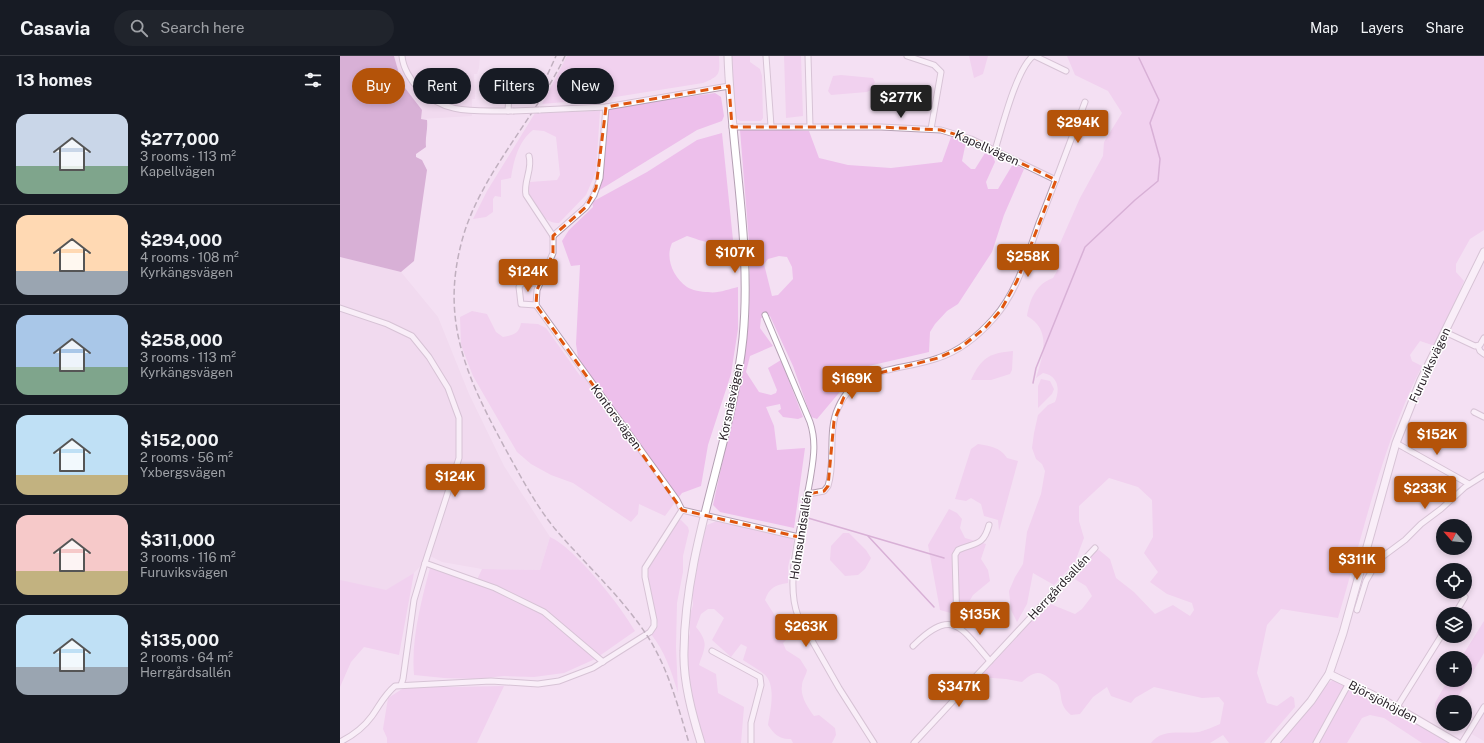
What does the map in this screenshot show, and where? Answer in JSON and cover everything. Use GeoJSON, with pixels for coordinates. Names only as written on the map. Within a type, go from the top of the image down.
{"type":"FeatureCollection","features":[{"type":"Feature","properties":{"kind":"street"},"geometry":{"type":"LineString","coordinates":[[402,56],[414,84],[436,103],[464,110],[510,111],[606,107],[729,86]]}},
{"type":"Feature","properties":{"kind":"street","name":"Korsnäsvägen"},"geometry":{"type":"LineString","coordinates":[[701,743],[688,688],[684,652],[690,582],[737,380],[745,303],[744,263],[732,127],[728,56]]}},
{"type":"Feature","properties":{"kind":"street"},"geometry":{"type":"LineString","coordinates":[[766,56],[771,126]]}},
{"type":"Feature","properties":{"kind":"street"},"geometry":{"type":"LineString","coordinates":[[808,56],[810,126]]}},
{"type":"Feature","properties":{"kind":"street"},"geometry":{"type":"LineString","coordinates":[[907,56],[936,66],[941,72],[931,129]]}},
{"type":"Feature","properties":{"kind":"street"},"geometry":{"type":"LineString","coordinates":[[995,150],[1016,84],[1034,56],[1066,72]]}},
{"type":"Feature","properties":{"kind":"street"},"geometry":{"type":"LineString","coordinates":[[808,494],[824,491],[828,486],[835,416],[840,403],[854,385],[873,373],[924,362],[952,352],[980,332],[1001,310],[1017,281],[1085,102]]}},
{"type":"Feature","properties":{"kind":"street"},"geometry":{"type":"LineString","coordinates":[[510,104],[510,111]]}},
{"type":"Feature","properties":{"kind":"street"},"geometry":{"type":"LineString","coordinates":[[552,236],[586,207],[594,195],[600,178],[606,107]]}},
{"type":"Feature","properties":{"kind":"street","name":"Kapellvägen"},"geometry":{"type":"LineString","coordinates":[[732,127],[810,126],[931,129],[961,135],[1056,180]]}},
{"type":"Feature","properties":{"kind":"street"},"geometry":{"type":"LineString","coordinates":[[529,156],[531,162],[525,190],[526,195],[552,236],[553,254],[539,283],[536,305],[520,304],[519,287],[522,283],[539,283]]}},
{"type":"Feature","properties":{"kind":"street","name":"Furuviksvägen"},"geometry":{"type":"LineString","coordinates":[[1276,743],[1312,701],[1329,674],[1343,633],[1396,443],[1419,385],[1484,252]]}},
{"type":"Feature","properties":{"kind":"street","name":"Kontorsvägen"},"geometry":{"type":"LineString","coordinates":[[536,305],[677,500],[682,510]]}},
{"type":"Feature","properties":{"kind":"street"},"geometry":{"type":"LineString","coordinates":[[340,308],[387,324],[412,336],[429,358],[448,388],[459,418],[459,458],[414,600],[401,685]]}},
{"type":"Feature","properties":{"kind":"street","name":"Holmsundsallén"},"geometry":{"type":"LineString","coordinates":[[765,315],[812,431],[814,450],[808,494],[799,537],[792,592],[797,612],[839,688],[874,743]]}},
{"type":"Feature","properties":{"kind":"street"},"geometry":{"type":"LineString","coordinates":[[1445,332],[1478,346],[1480,351],[1484,354]]}},
{"type":"Feature","properties":{"kind":"street"},"geometry":{"type":"LineString","coordinates":[[1478,346],[1484,338]]}},
{"type":"Feature","properties":{"kind":"street"},"geometry":{"type":"LineString","coordinates":[[1474,412],[1484,417]]}},
{"type":"Feature","properties":{"kind":"street"},"geometry":{"type":"LineString","coordinates":[[1396,443],[1469,484]]}},
{"type":"Feature","properties":{"kind":"street"},"geometry":{"type":"LineString","coordinates":[[1357,610],[1366,581],[1378,560],[1405,540],[1421,524],[1441,509],[1469,484],[1484,475]]}},
{"type":"Feature","properties":{"kind":"street"},"geometry":{"type":"LineString","coordinates":[[340,742],[346,741],[368,721],[384,695],[395,686],[491,681],[528,684],[548,683],[576,676],[602,662],[652,629],[654,620],[645,577],[645,568],[682,510],[799,537]]}},
{"type":"Feature","properties":{"kind":"street"},"geometry":{"type":"LineString","coordinates":[[957,625],[955,555],[958,550],[981,542],[985,538],[989,525]]}},
{"type":"Feature","properties":{"kind":"street","name":"Herrgårdsallén"},"geometry":{"type":"LineString","coordinates":[[914,743],[1095,548]]}},
{"type":"Feature","properties":{"kind":"street"},"geometry":{"type":"LineString","coordinates":[[1364,556],[1378,560]]}},
{"type":"Feature","properties":{"kind":"street"},"geometry":{"type":"LineString","coordinates":[[425,563],[495,588],[544,612],[602,662]]}},
{"type":"Feature","properties":{"kind":"street"},"geometry":{"type":"LineString","coordinates":[[913,646],[939,626],[950,624],[957,625],[990,661]]}},
{"type":"Feature","properties":{"kind":"street"},"geometry":{"type":"LineString","coordinates":[[1397,707],[1437,643]]}},
{"type":"Feature","properties":{"kind":"street"},"geometry":{"type":"LineString","coordinates":[[712,651],[760,677],[761,684],[751,723],[751,743]]}},
{"type":"Feature","properties":{"kind":"street","name":"Björsjöhöjden"},"geometry":{"type":"LineString","coordinates":[[1329,674],[1397,707],[1457,743]]}},
{"type":"Feature","properties":{"kind":"street"},"geometry":{"type":"LineString","coordinates":[[1316,743],[1349,683]]}},
{"type":"Feature","properties":{"kind":"street"},"geometry":{"type":"LineString","coordinates":[[1462,743],[1484,707]]}},
{"type":"Feature","properties":{"kind":"highlighted area"},"geometry":{"type":"Polygon","coordinates":[[[729,86],[732,127],[881,127],[941,130],[971,139],[1056,180],[1017,281],[1001,310],[985,328],[960,348],[938,358],[864,377],[844,397],[834,421],[828,486],[824,491],[808,494],[799,537],[682,510],[536,305],[537,290],[553,253],[553,236],[586,207],[596,188],[606,107],[729,86]]]}},
{"type":"Feature","properties":{"kind":"shaded area"},"geometry":{"type":"Polygon","coordinates":[[[340,56],[394,56],[397,68],[352,68],[352,104],[405,104],[405,88],[413,98],[413,104],[417,104],[422,110],[421,119],[427,120],[426,147],[416,154],[416,157],[422,160],[427,170],[414,261],[401,272],[340,257],[340,56]]]}},
{"type":"Feature","properties":{"kind":"shaded area"},"geometry":{"type":"Polygon","coordinates":[[[394,56],[480,56],[477,74],[474,74],[475,99],[472,99],[472,116],[421,119],[422,110],[417,104],[471,104],[471,68],[413,68],[413,98],[405,88],[405,68],[397,68],[394,56]]]}},
{"type":"Feature","properties":{"kind":"shaded area"},"geometry":{"type":"Polygon","coordinates":[[[567,56],[719,56],[718,74],[703,83],[614,97],[614,68],[561,68],[567,56]]]}},
{"type":"Feature","properties":{"kind":"shaded area"},"geometry":{"type":"Polygon","coordinates":[[[732,56],[750,56],[750,62],[760,69],[762,76],[763,118],[761,121],[740,121],[735,117],[732,56]]]}},
{"type":"Feature","properties":{"kind":"shaded area"},"geometry":{"type":"Polygon","coordinates":[[[784,56],[801,56],[803,116],[786,118],[784,56]]]}},
{"type":"Feature","properties":{"kind":"shaded area"},"geometry":{"type":"Polygon","coordinates":[[[969,56],[988,56],[983,74],[974,78],[969,56]]]}},
{"type":"Feature","properties":{"kind":"shaded area"},"geometry":{"type":"Polygon","coordinates":[[[1067,56],[1484,56],[1484,230],[1470,239],[1456,264],[1456,272],[1464,281],[1435,346],[1420,341],[1410,355],[1412,361],[1422,366],[1408,396],[1384,458],[1338,618],[1281,609],[1267,625],[1257,673],[1267,703],[1277,706],[1291,696],[1294,698],[1295,707],[1264,743],[1229,743],[1223,735],[1210,743],[1151,743],[1155,738],[1166,733],[1199,732],[1220,724],[1224,703],[1219,697],[1202,698],[1154,687],[1135,698],[1131,703],[1111,696],[1107,687],[1093,697],[1080,714],[1071,715],[1062,703],[1057,684],[1045,675],[1035,673],[1022,682],[978,677],[1048,603],[1075,614],[1082,609],[1092,596],[1086,586],[1073,578],[1095,552],[1099,550],[1110,559],[1116,578],[1134,592],[1155,614],[1173,605],[1190,616],[1194,610],[1192,603],[1167,594],[1150,582],[1158,572],[1144,553],[1153,537],[1152,500],[1138,487],[1109,478],[1079,506],[1079,521],[1084,538],[1075,562],[1054,585],[1033,573],[1027,604],[1017,622],[1011,610],[1009,591],[1023,564],[1027,532],[1041,494],[1045,471],[1042,464],[1036,459],[1032,448],[1034,433],[1038,415],[1048,405],[1055,402],[1058,388],[1055,380],[1048,375],[1043,373],[1036,378],[1044,344],[1040,328],[1027,316],[1028,310],[1032,298],[1038,288],[1053,278],[1057,271],[1058,248],[1080,198],[1103,156],[1104,142],[1122,113],[1108,91],[1075,75],[1067,56]]]}},
{"type":"Feature","properties":{"kind":"shaded area"},"geometry":{"type":"Polygon","coordinates":[[[557,75],[557,103],[549,103],[549,91],[557,75]]]}},
{"type":"Feature","properties":{"kind":"shaded area"},"geometry":{"type":"Polygon","coordinates":[[[841,75],[873,78],[875,82],[871,90],[867,92],[831,95],[828,91],[833,76],[841,75]]]}},
{"type":"Feature","properties":{"kind":"shaded area"},"geometry":{"type":"Polygon","coordinates":[[[715,93],[721,97],[724,116],[722,121],[697,130],[598,191],[602,173],[608,108],[715,93]]]}},
{"type":"Feature","properties":{"kind":"shaded area"},"geometry":{"type":"Polygon","coordinates":[[[600,111],[596,172],[586,195],[559,223],[553,222],[544,217],[528,193],[530,182],[557,180],[560,175],[556,137],[544,131],[533,130],[520,146],[515,158],[511,178],[501,180],[501,197],[495,196],[493,199],[493,212],[486,217],[473,219],[487,191],[535,113],[600,111]]]}},
{"type":"Feature","properties":{"kind":"shaded area"},"geometry":{"type":"Polygon","coordinates":[[[772,129],[809,131],[819,158],[848,165],[891,168],[942,162],[951,137],[957,137],[966,142],[962,161],[971,169],[975,169],[985,153],[993,156],[995,162],[986,182],[988,189],[998,189],[1013,164],[1024,169],[1004,215],[992,252],[958,304],[947,311],[935,324],[930,332],[929,352],[860,368],[817,419],[811,417],[793,366],[770,316],[761,318],[760,328],[773,346],[750,356],[746,372],[759,392],[771,395],[776,393],[777,390],[768,368],[781,360],[803,417],[798,419],[783,417],[778,411],[781,409],[780,404],[766,407],[774,426],[777,450],[805,448],[794,528],[720,512],[713,505],[741,377],[749,319],[750,254],[740,130],[772,129]],[[779,256],[768,259],[764,264],[772,296],[778,295],[793,279],[792,267],[787,257],[779,256]]]}},
{"type":"Feature","properties":{"kind":"shaded area"},"geometry":{"type":"Polygon","coordinates":[[[722,133],[733,240],[716,244],[704,242],[687,236],[672,243],[669,255],[674,273],[682,283],[689,288],[700,291],[719,292],[738,287],[738,329],[731,374],[708,445],[701,486],[682,493],[665,516],[639,504],[638,514],[631,522],[573,483],[551,475],[531,464],[517,452],[473,376],[461,345],[460,317],[472,311],[487,314],[496,332],[503,337],[510,336],[517,332],[521,323],[538,324],[546,328],[581,377],[576,344],[580,265],[571,266],[562,241],[569,230],[593,207],[592,202],[647,172],[697,140],[722,133]]]}},
{"type":"Feature","properties":{"kind":"shaded area"},"geometry":{"type":"Polygon","coordinates":[[[340,257],[401,272],[438,317],[469,394],[504,466],[550,537],[540,570],[482,569],[442,562],[430,556],[414,573],[383,593],[340,606],[340,257]]]}},
{"type":"Feature","properties":{"kind":"shaded area"},"geometry":{"type":"Polygon","coordinates":[[[1013,351],[1012,370],[1010,374],[991,380],[971,380],[978,366],[987,358],[998,353],[1013,351]]]}},
{"type":"Feature","properties":{"kind":"shaded area"},"geometry":{"type":"Polygon","coordinates":[[[1041,379],[1050,381],[1054,389],[1052,394],[1038,408],[1038,386],[1041,379]]]}},
{"type":"Feature","properties":{"kind":"shaded area"},"geometry":{"type":"Polygon","coordinates":[[[978,444],[987,445],[998,449],[1007,458],[1018,461],[999,531],[998,520],[984,516],[981,504],[971,498],[966,501],[955,499],[971,449],[978,444]]]}},
{"type":"Feature","properties":{"kind":"shaded area"},"geometry":{"type":"Polygon","coordinates":[[[949,509],[957,513],[962,519],[960,528],[965,538],[986,544],[981,559],[988,570],[990,581],[973,595],[961,616],[940,610],[928,545],[949,509]]]}},
{"type":"Feature","properties":{"kind":"shaded area"},"geometry":{"type":"Polygon","coordinates":[[[681,520],[688,527],[689,531],[683,556],[683,572],[677,603],[676,647],[678,693],[667,662],[651,634],[658,625],[647,572],[651,560],[677,521],[681,520]]]}},
{"type":"Feature","properties":{"kind":"shaded area"},"geometry":{"type":"Polygon","coordinates":[[[717,521],[792,537],[794,541],[788,567],[788,583],[773,588],[768,593],[765,600],[779,622],[786,619],[791,622],[795,631],[783,643],[786,650],[800,659],[807,670],[802,684],[803,698],[814,716],[819,715],[835,728],[836,735],[832,743],[793,743],[791,739],[780,737],[773,731],[768,725],[772,692],[768,679],[762,672],[743,660],[747,647],[741,644],[731,657],[712,640],[724,618],[714,609],[708,609],[701,614],[696,627],[703,637],[705,645],[699,665],[716,674],[718,693],[744,707],[741,743],[704,743],[689,689],[685,651],[690,633],[689,618],[693,605],[692,586],[697,570],[697,556],[707,525],[717,521]]]}},
{"type":"Feature","properties":{"kind":"shaded area"},"geometry":{"type":"Polygon","coordinates":[[[843,533],[849,533],[866,550],[871,558],[865,569],[858,575],[845,576],[830,560],[831,546],[843,533]]]}},
{"type":"Feature","properties":{"kind":"shaded area"},"geometry":{"type":"Polygon","coordinates":[[[550,537],[572,553],[597,579],[609,593],[635,631],[595,659],[564,673],[534,677],[504,676],[476,679],[414,675],[413,662],[415,635],[430,568],[475,584],[482,569],[540,570],[550,537]]]}},
{"type":"Feature","properties":{"kind":"shaded area"},"geometry":{"type":"Polygon","coordinates":[[[414,573],[399,655],[364,647],[351,662],[340,687],[340,580],[386,590],[414,573]]]}},
{"type":"Feature","properties":{"kind":"shaded area"},"geometry":{"type":"Polygon","coordinates":[[[1484,621],[1484,653],[1472,673],[1472,651],[1465,651],[1470,643],[1472,643],[1472,640],[1484,621]]]}},
{"type":"Feature","properties":{"kind":"shaded area"},"geometry":{"type":"Polygon","coordinates":[[[1334,679],[1345,684],[1313,743],[1279,743],[1326,685],[1334,679]]]}},
{"type":"Feature","properties":{"kind":"shaded area"},"geometry":{"type":"Polygon","coordinates":[[[407,686],[504,686],[477,743],[387,743],[387,738],[383,729],[388,698],[407,686]]]}},
{"type":"Feature","properties":{"kind":"shaded area"},"geometry":{"type":"Polygon","coordinates":[[[1351,686],[1452,743],[1422,743],[1384,718],[1370,715],[1362,718],[1347,743],[1318,743],[1351,686]]]}},
{"type":"Feature","properties":{"kind":"shaded area"},"geometry":{"type":"Polygon","coordinates":[[[1444,687],[1464,687],[1459,695],[1440,695],[1444,687]]]}},
{"type":"Feature","properties":{"kind":"shaded area"},"geometry":{"type":"Polygon","coordinates":[[[1484,709],[1484,741],[1470,733],[1484,709]]]}},
{"type":"Feature","properties":{"kind":"waterway"},"geometry":{"type":"LineString","coordinates":[[1033,383],[1036,368],[1085,247],[1135,200],[1158,181],[1160,159],[1150,123],[1159,100],[1139,58]]}},
{"type":"Feature","properties":{"kind":"waterway"},"geometry":{"type":"LineString","coordinates":[[808,518],[944,558]]}},
{"type":"Feature","properties":{"kind":"waterway"},"geometry":{"type":"LineString","coordinates":[[868,536],[934,607]]}},
{"type":"Feature","properties":{"kind":"railway"},"geometry":{"type":"LineString","coordinates":[[549,71],[556,56]]}},
{"type":"Feature","properties":{"kind":"railway"},"geometry":{"type":"LineString","coordinates":[[565,56],[553,79],[482,191],[471,214],[463,237],[456,267],[454,295],[456,322],[461,348],[479,398],[517,471],[535,501],[556,530],[616,595],[648,637],[662,662],[677,702],[689,743]]}}]}
